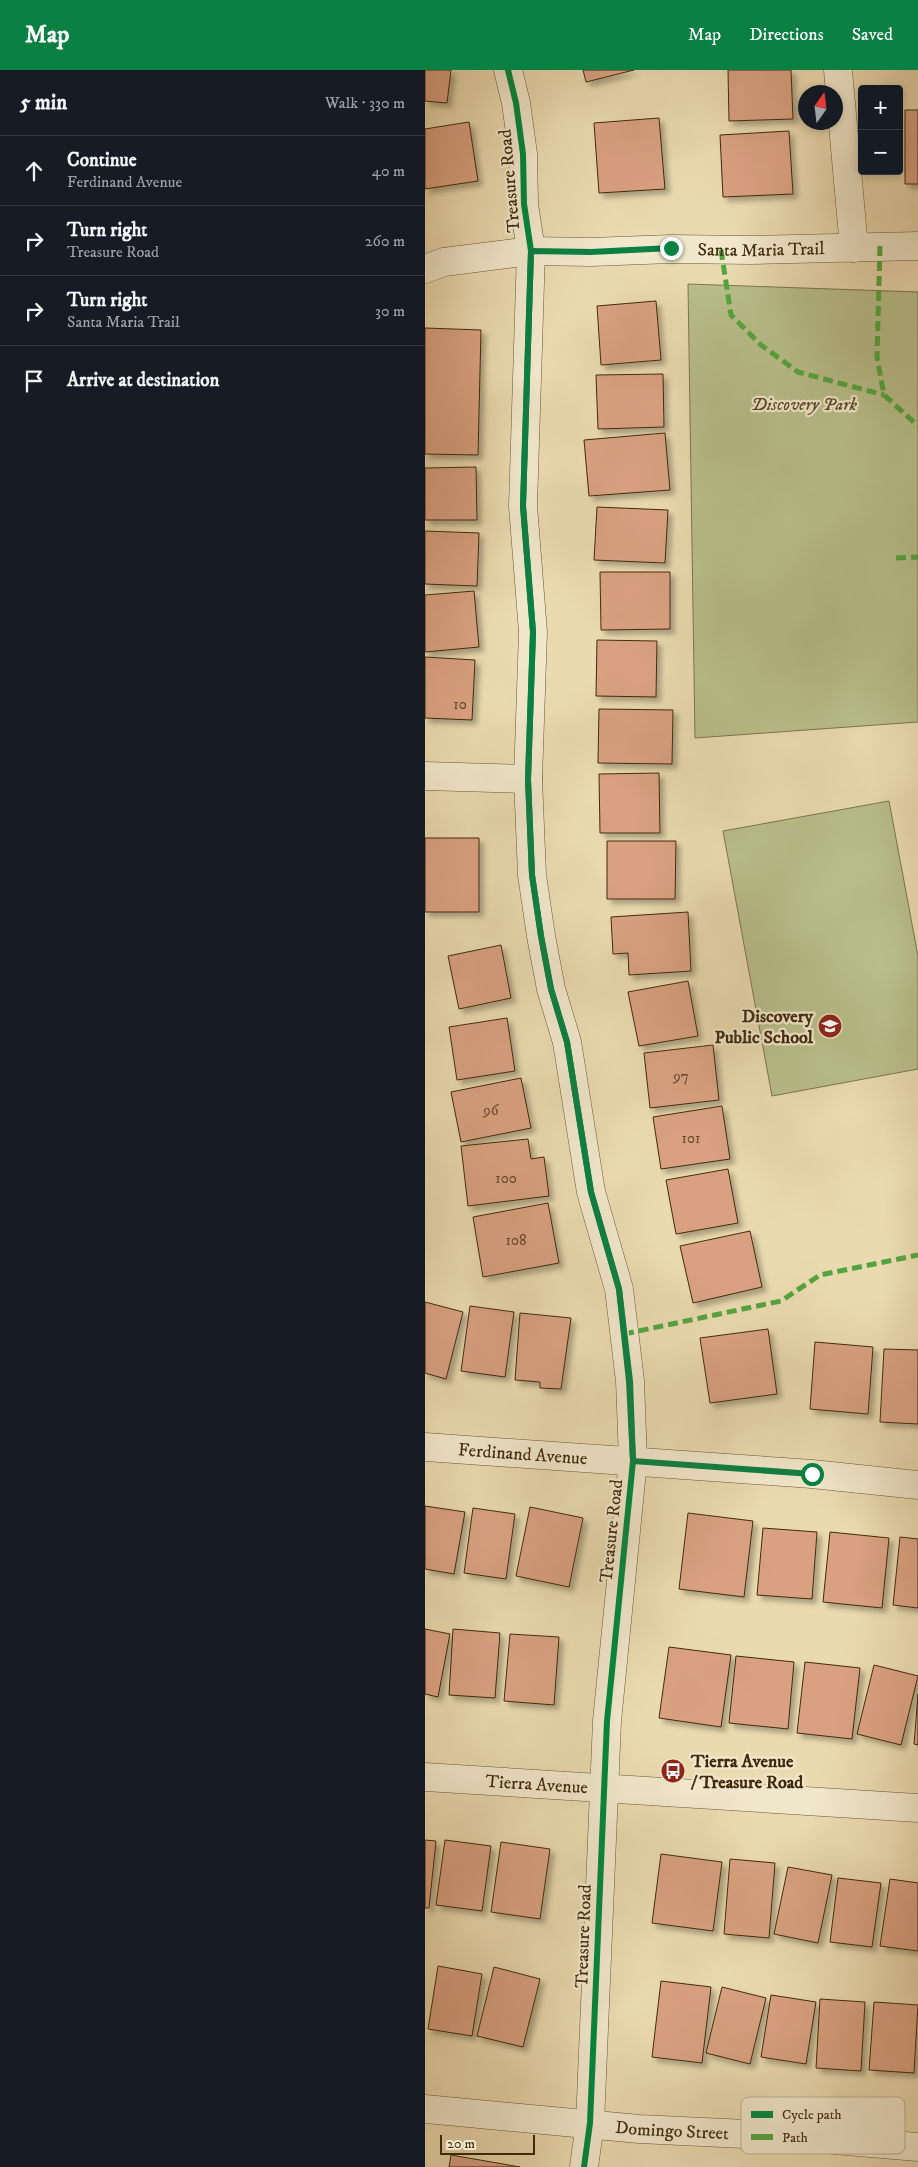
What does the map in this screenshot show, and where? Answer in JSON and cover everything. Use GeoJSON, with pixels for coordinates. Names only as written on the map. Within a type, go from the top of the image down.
{"type":"FeatureCollection","features":[{"type":"Feature","properties":{"kind":"street","name":"Treasure Road"},"geometry":{"type":"LineString","coordinates":[[508,70],[523,154],[524,204],[531,251],[523,506],[533,632],[528,780],[532,875],[551,989],[567,1042],[591,1192],[619,1289],[629,1381],[633,1461],[607,1721],[590,2123],[584,2167]]}},
{"type":"Feature","properties":{"kind":"street"},"geometry":{"type":"LineString","coordinates":[[838,70],[854,248]]}},
{"type":"Feature","properties":{"kind":"street","name":"Santa Maria Trail"},"geometry":{"type":"LineString","coordinates":[[425,270],[444,262],[531,251],[918,246]]}},
{"type":"Feature","properties":{"kind":"street"},"geometry":{"type":"LineString","coordinates":[[425,776],[528,780]]}},
{"type":"Feature","properties":{"kind":"street","name":"Ferdinand Avenue"},"geometry":{"type":"LineString","coordinates":[[425,1447],[633,1461],[918,1485]]}},
{"type":"Feature","properties":{"kind":"street","name":"Tierra Avenue"},"geometry":{"type":"LineString","coordinates":[[425,1777],[604,1790],[918,1808]]}},
{"type":"Feature","properties":{"kind":"street","name":"Domingo Street"},"geometry":{"type":"LineString","coordinates":[[425,2109],[639,2129],[741,2134]]}},
{"type":"Feature","properties":{"kind":"street","name":"Domingo Street"},"geometry":{"type":"LineString","coordinates":[[905,2146],[918,2147]]}},
{"type":"Feature","properties":{"kind":"green space","name":"Discovery Park"},"geometry":{"type":"Polygon","coordinates":[[[688,284],[918,292],[918,722],[695,738],[688,284]]]}},
{"type":"Feature","properties":{"kind":"green space"},"geometry":{"type":"Polygon","coordinates":[[[889,801],[918,956],[918,1069],[772,1096],[723,831],[889,801]]]}},
{"type":"Feature","properties":{"kind":"building"},"geometry":{"type":"Polygon","coordinates":[[[425,70],[451,70],[447,103],[425,101],[425,70]]]}},
{"type":"Feature","properties":{"kind":"building"},"geometry":{"type":"Polygon","coordinates":[[[583,70],[634,70],[586,82],[583,70]]]}},
{"type":"Feature","properties":{"kind":"building"},"geometry":{"type":"Polygon","coordinates":[[[728,70],[791,70],[793,119],[729,121],[728,70]]]}},
{"type":"Feature","properties":{"kind":"building"},"geometry":{"type":"Polygon","coordinates":[[[905,110],[918,110],[918,184],[905,184],[905,110]]]}},
{"type":"Feature","properties":{"kind":"building"},"geometry":{"type":"Polygon","coordinates":[[[659,118],[665,189],[599,193],[594,123],[659,118]]]}},
{"type":"Feature","properties":{"kind":"building"},"geometry":{"type":"Polygon","coordinates":[[[469,122],[478,181],[425,189],[425,129],[469,122]]]}},
{"type":"Feature","properties":{"kind":"building"},"geometry":{"type":"Polygon","coordinates":[[[789,131],[793,194],[723,197],[720,135],[789,131]]]}},
{"type":"Feature","properties":{"kind":"building"},"geometry":{"type":"Polygon","coordinates":[[[656,301],[661,360],[601,365],[597,306],[656,301]]]}},
{"type":"Feature","properties":{"kind":"building"},"geometry":{"type":"Polygon","coordinates":[[[425,328],[481,330],[478,455],[425,454],[425,328]]]}},
{"type":"Feature","properties":{"kind":"building"},"geometry":{"type":"Polygon","coordinates":[[[663,374],[664,427],[598,429],[596,375],[663,374]]]}},
{"type":"Feature","properties":{"kind":"building"},"geometry":{"type":"Polygon","coordinates":[[[665,433],[670,490],[589,496],[584,440],[665,433]]]}},
{"type":"Feature","properties":{"kind":"building"},"geometry":{"type":"Polygon","coordinates":[[[476,467],[477,520],[425,520],[425,468],[476,467]]]}},
{"type":"Feature","properties":{"kind":"building"},"geometry":{"type":"Polygon","coordinates":[[[597,507],[668,510],[665,563],[594,560],[597,507]]]}},
{"type":"Feature","properties":{"kind":"building"},"geometry":{"type":"Polygon","coordinates":[[[425,531],[479,533],[477,586],[425,584],[425,531]]]}},
{"type":"Feature","properties":{"kind":"building"},"geometry":{"type":"Polygon","coordinates":[[[600,572],[670,572],[670,629],[601,630],[600,572]]]}},
{"type":"Feature","properties":{"kind":"building"},"geometry":{"type":"Polygon","coordinates":[[[474,591],[479,647],[425,652],[425,595],[474,591]]]}},
{"type":"Feature","properties":{"kind":"building"},"geometry":{"type":"Polygon","coordinates":[[[597,640],[657,641],[656,697],[596,696],[597,640]]]}},
{"type":"Feature","properties":{"kind":"building"},"geometry":{"type":"Polygon","coordinates":[[[425,657],[475,660],[472,720],[425,718],[425,657]]]}},
{"type":"Feature","properties":{"kind":"building"},"geometry":{"type":"Polygon","coordinates":[[[599,709],[673,710],[672,764],[598,763],[599,709]]]}},
{"type":"Feature","properties":{"kind":"building"},"geometry":{"type":"Polygon","coordinates":[[[659,773],[660,833],[600,833],[599,774],[659,773]]]}},
{"type":"Feature","properties":{"kind":"building"},"geometry":{"type":"Polygon","coordinates":[[[425,838],[479,838],[479,912],[425,912],[425,838]]]}},
{"type":"Feature","properties":{"kind":"building"},"geometry":{"type":"Polygon","coordinates":[[[607,841],[676,841],[675,899],[607,899],[607,841]]]}},
{"type":"Feature","properties":{"kind":"building"},"geometry":{"type":"Polygon","coordinates":[[[688,912],[691,971],[629,975],[628,953],[613,954],[611,917],[688,912]]]}},
{"type":"Feature","properties":{"kind":"building"},"geometry":{"type":"Polygon","coordinates":[[[501,945],[511,998],[459,1009],[448,956],[501,945]]]}},
{"type":"Feature","properties":{"kind":"building"},"geometry":{"type":"Polygon","coordinates":[[[688,981],[698,1036],[639,1046],[628,992],[688,981]]]}},
{"type":"Feature","properties":{"kind":"building"},"geometry":{"type":"Polygon","coordinates":[[[507,1018],[515,1071],[457,1080],[449,1027],[507,1018]]]}},
{"type":"Feature","properties":{"kind":"building"},"geometry":{"type":"Polygon","coordinates":[[[713,1045],[719,1100],[650,1108],[644,1053],[713,1045]]]}},
{"type":"Feature","properties":{"kind":"building"},"geometry":{"type":"Polygon","coordinates":[[[521,1078],[531,1128],[461,1142],[451,1092],[521,1078]]]}},
{"type":"Feature","properties":{"kind":"building"},"geometry":{"type":"Polygon","coordinates":[[[722,1106],[730,1159],[661,1169],[653,1117],[722,1106]]]}},
{"type":"Feature","properties":{"kind":"building"},"geometry":{"type":"Polygon","coordinates":[[[528,1139],[531,1159],[544,1157],[549,1196],[468,1206],[461,1146],[528,1139]]]}},
{"type":"Feature","properties":{"kind":"building"},"geometry":{"type":"Polygon","coordinates":[[[728,1169],[738,1223],[676,1234],[666,1180],[728,1169]]]}},
{"type":"Feature","properties":{"kind":"building"},"geometry":{"type":"Polygon","coordinates":[[[548,1203],[559,1263],[483,1277],[473,1217],[548,1203]]]}},
{"type":"Feature","properties":{"kind":"building"},"geometry":{"type":"Polygon","coordinates":[[[750,1231],[762,1287],[693,1303],[680,1246],[750,1231]]]}},
{"type":"Feature","properties":{"kind":"building"},"geometry":{"type":"Polygon","coordinates":[[[425,1302],[463,1312],[446,1379],[425,1373],[425,1302]]]}},
{"type":"Feature","properties":{"kind":"building"},"geometry":{"type":"Polygon","coordinates":[[[470,1306],[514,1312],[505,1377],[461,1371],[470,1306]]]}},
{"type":"Feature","properties":{"kind":"building"},"geometry":{"type":"Polygon","coordinates":[[[520,1313],[571,1318],[561,1389],[540,1388],[540,1382],[515,1380],[520,1313]]]}},
{"type":"Feature","properties":{"kind":"building"},"geometry":{"type":"Polygon","coordinates":[[[768,1329],[777,1394],[710,1403],[700,1338],[768,1329]]]}},
{"type":"Feature","properties":{"kind":"building"},"geometry":{"type":"Polygon","coordinates":[[[815,1342],[873,1347],[868,1414],[810,1409],[815,1342]]]}},
{"type":"Feature","properties":{"kind":"building"},"geometry":{"type":"Polygon","coordinates":[[[884,1349],[918,1350],[918,1424],[880,1422],[884,1349]]]}},
{"type":"Feature","properties":{"kind":"building"},"geometry":{"type":"Polygon","coordinates":[[[425,1506],[465,1512],[454,1574],[425,1569],[425,1506]]]}},
{"type":"Feature","properties":{"kind":"building"},"geometry":{"type":"Polygon","coordinates":[[[530,1507],[583,1518],[569,1587],[516,1576],[530,1507]]]}},
{"type":"Feature","properties":{"kind":"building"},"geometry":{"type":"Polygon","coordinates":[[[473,1508],[515,1514],[506,1579],[464,1573],[473,1508]]]}},
{"type":"Feature","properties":{"kind":"building"},"geometry":{"type":"Polygon","coordinates":[[[688,1513],[753,1521],[744,1597],[679,1589],[688,1513]]]}},
{"type":"Feature","properties":{"kind":"building"},"geometry":{"type":"Polygon","coordinates":[[[763,1528],[817,1532],[812,1599],[757,1595],[763,1528]]]}},
{"type":"Feature","properties":{"kind":"building"},"geometry":{"type":"Polygon","coordinates":[[[830,1532],[889,1538],[882,1608],[823,1602],[830,1532]]]}},
{"type":"Feature","properties":{"kind":"building"},"geometry":{"type":"Polygon","coordinates":[[[900,1537],[918,1539],[918,1608],[893,1605],[900,1537]]]}},
{"type":"Feature","properties":{"kind":"building"},"geometry":{"type":"Polygon","coordinates":[[[425,1629],[450,1634],[438,1697],[425,1694],[425,1629]]]}},
{"type":"Feature","properties":{"kind":"building"},"geometry":{"type":"Polygon","coordinates":[[[453,1629],[500,1633],[495,1698],[449,1695],[453,1629]]]}},
{"type":"Feature","properties":{"kind":"building"},"geometry":{"type":"Polygon","coordinates":[[[510,1634],[559,1637],[554,1705],[504,1701],[510,1634]]]}},
{"type":"Feature","properties":{"kind":"building"},"geometry":{"type":"Polygon","coordinates":[[[669,1647],[731,1655],[721,1727],[659,1718],[669,1647]]]}},
{"type":"Feature","properties":{"kind":"building"},"geometry":{"type":"Polygon","coordinates":[[[736,1656],[794,1662],[788,1729],[729,1723],[736,1656]]]}},
{"type":"Feature","properties":{"kind":"building"},"geometry":{"type":"Polygon","coordinates":[[[805,1662],[860,1668],[852,1739],[797,1733],[805,1662]]]}},
{"type":"Feature","properties":{"kind":"building"},"geometry":{"type":"Polygon","coordinates":[[[874,1665],[918,1676],[901,1745],[857,1734],[874,1665]]]}},
{"type":"Feature","properties":{"kind":"building"},"geometry":{"type":"Polygon","coordinates":[[[918,1694],[918,1745],[914,1744],[918,1694]]]}},
{"type":"Feature","properties":{"kind":"building"},"geometry":{"type":"Polygon","coordinates":[[[425,1840],[436,1841],[429,1908],[425,1908],[425,1840]]]}},
{"type":"Feature","properties":{"kind":"building"},"geometry":{"type":"Polygon","coordinates":[[[445,1840],[491,1846],[482,1911],[436,1905],[445,1840]]]}},
{"type":"Feature","properties":{"kind":"building"},"geometry":{"type":"Polygon","coordinates":[[[501,1842],[550,1849],[540,1919],[491,1912],[501,1842]]]}},
{"type":"Feature","properties":{"kind":"building"},"geometry":{"type":"Polygon","coordinates":[[[661,1854],[722,1862],[713,1931],[652,1923],[661,1854]]]}},
{"type":"Feature","properties":{"kind":"building"},"geometry":{"type":"Polygon","coordinates":[[[730,1859],[775,1863],[769,1938],[724,1934],[730,1859]]]}},
{"type":"Feature","properties":{"kind":"building"},"geometry":{"type":"Polygon","coordinates":[[[788,1867],[832,1875],[818,1943],[774,1934],[788,1867]]]}},
{"type":"Feature","properties":{"kind":"building"},"geometry":{"type":"Polygon","coordinates":[[[838,1878],[881,1883],[872,1947],[830,1942],[838,1878]]]}},
{"type":"Feature","properties":{"kind":"building"},"geometry":{"type":"Polygon","coordinates":[[[890,1879],[918,1883],[918,1951],[880,1946],[890,1879]]]}},
{"type":"Feature","properties":{"kind":"building"},"geometry":{"type":"Polygon","coordinates":[[[438,1966],[482,1974],[472,2036],[428,2029],[438,1966]]]}},
{"type":"Feature","properties":{"kind":"building"},"geometry":{"type":"Polygon","coordinates":[[[494,1967],[540,1979],[523,2047],[477,2036],[494,1967]]]}},
{"type":"Feature","properties":{"kind":"building"},"geometry":{"type":"Polygon","coordinates":[[[661,1981],[711,1987],[702,2063],[652,2057],[661,1981]]]}},
{"type":"Feature","properties":{"kind":"building"},"geometry":{"type":"Polygon","coordinates":[[[722,1987],[766,1998],[750,2064],[706,2053],[722,1987]]]}},
{"type":"Feature","properties":{"kind":"building"},"geometry":{"type":"Polygon","coordinates":[[[771,1995],[816,2002],[806,2064],[761,2057],[771,1995]]]}},
{"type":"Feature","properties":{"kind":"building"},"geometry":{"type":"Polygon","coordinates":[[[820,1999],[865,2002],[861,2071],[816,2068],[820,1999]]]}},
{"type":"Feature","properties":{"kind":"building"},"geometry":{"type":"Polygon","coordinates":[[[874,2002],[918,2005],[914,2073],[869,2070],[874,2002]]]}},
{"type":"Feature","properties":{"kind":"building"},"geometry":{"type":"Polygon","coordinates":[[[451,2155],[520,2167],[449,2167],[451,2155]]]}},
{"type":"Feature","properties":{"kind":"marked path"},"geometry":{"type":"LineString","coordinates":[[880,246],[877,357],[884,395],[918,426]]}},
{"type":"Feature","properties":{"kind":"marked path"},"geometry":{"type":"LineString","coordinates":[[721,250],[731,315],[761,345],[798,372],[884,395]]}},
{"type":"Feature","properties":{"kind":"marked path"},"geometry":{"type":"LineString","coordinates":[[896,558],[918,557]]}},
{"type":"Feature","properties":{"kind":"marked path"},"geometry":{"type":"LineString","coordinates":[[624,1334],[781,1301],[820,1275],[918,1255]]}},
{"type":"Feature","properties":{"kind":"cycle path"},"geometry":{"type":"LineString","coordinates":[[508,70],[516,103],[523,154],[524,204],[531,251],[523,506],[533,632],[528,779],[532,875],[551,989],[567,1042],[591,1192],[619,1289],[630,1381],[633,1461],[607,1721],[590,2123],[584,2167]]}},
{"type":"Feature","properties":{"kind":"place","name":"Discovery Public School"},"geometry":{"type":"Point","coordinates":[830,1026]}},
{"type":"Feature","properties":{"kind":"place","name":"Tierra Avenue / Treasure Road"},"geometry":{"type":"Point","coordinates":[673,1771]}},
{"type":"Feature","properties":{"kind":"route"},"geometry":{"type":"LineString","coordinates":[[671,248],[591,252],[531,251],[523,506],[533,632],[528,780],[532,875],[551,989],[567,1042],[577,1114],[591,1192],[619,1289],[629,1381],[633,1461],[812,1474]]}}]}
